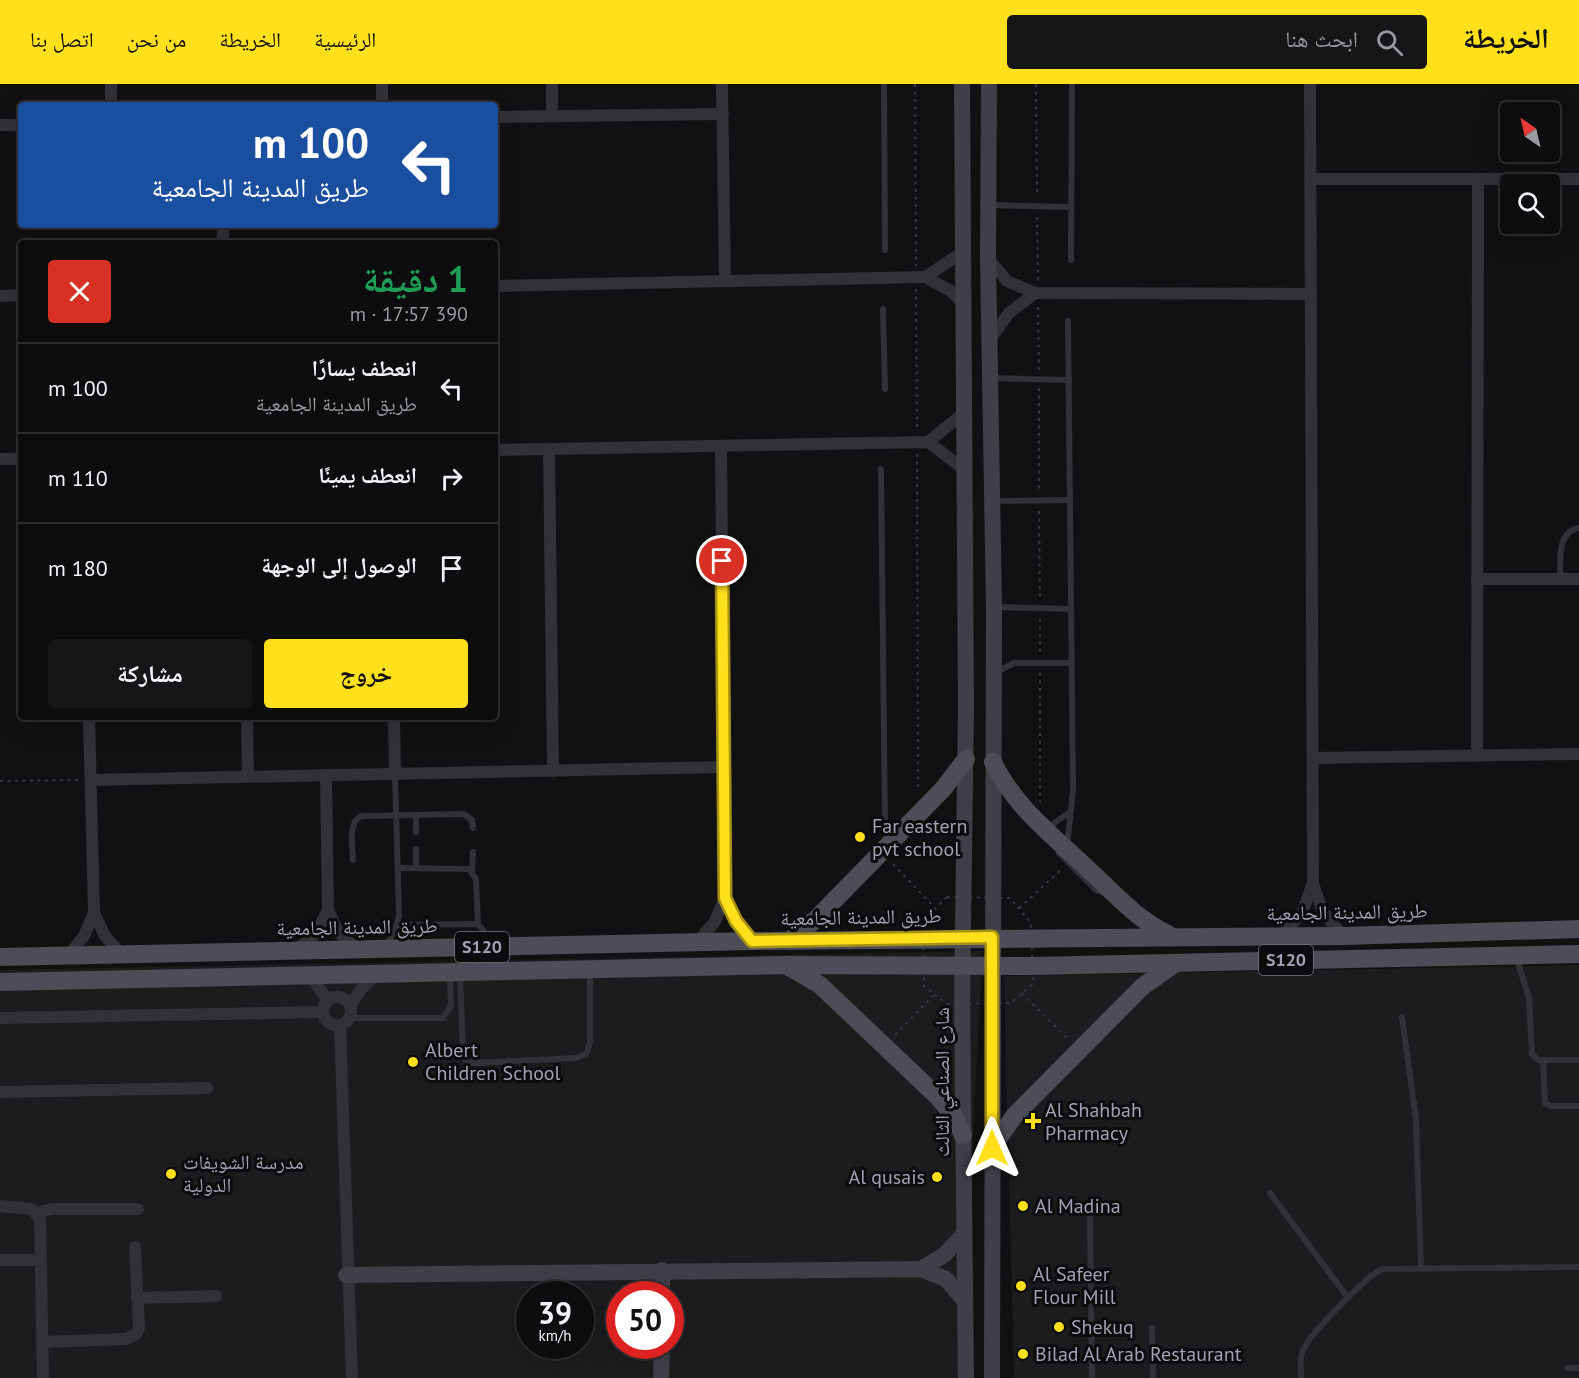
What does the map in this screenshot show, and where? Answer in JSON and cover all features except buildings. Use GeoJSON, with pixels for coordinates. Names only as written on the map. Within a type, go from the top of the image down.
{"type":"FeatureCollection","features":[{"type":"Feature","properties":{"kind":"main road","name":"شارع الصناعي الثالث"},"geometry":{"type":"LineString","coordinates":[[962,84],[966,759],[962,989],[966,1378]]}},
{"type":"Feature","properties":{"kind":"main road"},"geometry":{"type":"LineString","coordinates":[[989,84],[988,258],[993,607],[992,1378]]}},
{"type":"Feature","properties":{"kind":"main road"},"geometry":{"type":"LineString","coordinates":[[963,303],[971,325],[973,350],[977,356],[991,358]]}},
{"type":"Feature","properties":{"kind":"main road"},"geometry":{"type":"LineString","coordinates":[[789,941],[816,919],[943,789],[966,759]]}},
{"type":"Feature","properties":{"kind":"main road"},"geometry":{"type":"LineString","coordinates":[[993,762],[1010,792],[1056,841],[1142,920],[1173,936]]}},
{"type":"Feature","properties":{"kind":"main road"},"geometry":{"type":"LineString","coordinates":[[964,914],[981,919],[993,915]]}},
{"type":"Feature","properties":{"kind":"main road","name":"طريق المدينة الجامعية"},"geometry":{"type":"LineString","coordinates":[[0,957],[992,937],[1343,936],[1579,929]]}},
{"type":"Feature","properties":{"kind":"main road"},"geometry":{"type":"LineString","coordinates":[[1514,954],[1514,945],[1521,940],[1579,936]]}},
{"type":"Feature","properties":{"kind":"main road"},"geometry":{"type":"LineString","coordinates":[[1021,937],[1015,951],[1022,966]]}},
{"type":"Feature","properties":{"kind":"main road"},"geometry":{"type":"LineString","coordinates":[[936,965],[942,950],[939,938]]}},
{"type":"Feature","properties":{"kind":"main road"},"geometry":{"type":"LineString","coordinates":[[125,979],[140,973],[174,968],[180,960],[179,953]]}},
{"type":"Feature","properties":{"kind":"main road","name":"S120"},"geometry":{"type":"LineString","coordinates":[[0,982],[785,965],[1022,966],[1579,954]]}},
{"type":"Feature","properties":{"kind":"main road"},"geometry":{"type":"LineString","coordinates":[[992,1148],[1010,1121],[1079,1050],[1142,987],[1175,963]]}},
{"type":"Feature","properties":{"kind":"main road"},"geometry":{"type":"LineString","coordinates":[[785,965],[814,980],[885,1046],[946,1106],[963,1135]]}},
{"type":"Feature","properties":{"kind":"main road"},"geometry":{"type":"LineString","coordinates":[[962,989],[977,983],[992,991]]}},
{"type":"Feature","properties":{"kind":"main road"},"geometry":{"type":"LineString","coordinates":[[921,1269],[944,1255],[964,1234]]}},
{"type":"Feature","properties":{"kind":"main road"},"geometry":{"type":"LineString","coordinates":[[346,1275],[921,1269],[946,1280],[965,1301]]}},
{"type":"Feature","properties":{"kind":"main road"},"geometry":{"type":"LineString","coordinates":[[662,1270],[662,1281]]}},
{"type":"Feature","properties":{"kind":"main road"},"geometry":{"type":"LineString","coordinates":[[662,1359],[662,1378]]}},
{"type":"Feature","properties":{"kind":"street"},"geometry":{"type":"LineString","coordinates":[[111,84],[111,102]]}},
{"type":"Feature","properties":{"kind":"street"},"geometry":{"type":"LineString","coordinates":[[382,84],[382,102]]}},
{"type":"Feature","properties":{"kind":"street"},"geometry":{"type":"LineString","coordinates":[[552,84],[552,116]]}},
{"type":"Feature","properties":{"kind":"street"},"geometry":{"type":"LineString","coordinates":[[722,84],[725,281]]}},
{"type":"Feature","properties":{"kind":"street"},"geometry":{"type":"LineString","coordinates":[[1311,84],[1309,294],[1313,883],[1323,912],[1343,936]]}},
{"type":"Feature","properties":{"kind":"street"},"geometry":{"type":"LineString","coordinates":[[498,117],[723,114]]}},
{"type":"Feature","properties":{"kind":"street"},"geometry":{"type":"LineString","coordinates":[[0,125],[18,125]]}},
{"type":"Feature","properties":{"kind":"street"},"geometry":{"type":"LineString","coordinates":[[1310,179],[1579,179]]}},
{"type":"Feature","properties":{"kind":"street"},"geometry":{"type":"LineString","coordinates":[[1477,756],[1478,180]]}},
{"type":"Feature","properties":{"kind":"street"},"geometry":{"type":"LineString","coordinates":[[925,277],[963,252]]}},
{"type":"Feature","properties":{"kind":"street"},"geometry":{"type":"LineString","coordinates":[[988,258],[1007,280],[1036,293],[1309,294]]}},
{"type":"Feature","properties":{"kind":"street"},"geometry":{"type":"LineString","coordinates":[[498,286],[925,277],[951,291],[963,303]]}},
{"type":"Feature","properties":{"kind":"street"},"geometry":{"type":"LineString","coordinates":[[990,339],[1009,313],[1036,293]]}},
{"type":"Feature","properties":{"kind":"street"},"geometry":{"type":"LineString","coordinates":[[0,296],[18,295]]}},
{"type":"Feature","properties":{"kind":"street"},"geometry":{"type":"LineString","coordinates":[[498,450],[928,442],[964,414]]}},
{"type":"Feature","properties":{"kind":"street"},"geometry":{"type":"LineString","coordinates":[[928,442],[965,470]]}},
{"type":"Feature","properties":{"kind":"street"},"geometry":{"type":"LineString","coordinates":[[696,943],[714,923],[725,898],[721,446]]}},
{"type":"Feature","properties":{"kind":"street"},"geometry":{"type":"LineString","coordinates":[[549,450],[553,771]]}},
{"type":"Feature","properties":{"kind":"street"},"geometry":{"type":"LineString","coordinates":[[0,459],[18,459]]}},
{"type":"Feature","properties":{"kind":"street"},"geometry":{"type":"LineString","coordinates":[[1478,579],[1579,579]]}},
{"type":"Feature","properties":{"kind":"street"},"geometry":{"type":"LineString","coordinates":[[89,720],[94,913],[105,936],[121,954]]}},
{"type":"Feature","properties":{"kind":"street"},"geometry":{"type":"LineString","coordinates":[[247,720],[248,777]]}},
{"type":"Feature","properties":{"kind":"street"},"geometry":{"type":"LineString","coordinates":[[394,720],[395,773]]}},
{"type":"Feature","properties":{"kind":"street"},"geometry":{"type":"LineString","coordinates":[[1313,758],[1579,754]]}},
{"type":"Feature","properties":{"kind":"street"},"geometry":{"type":"LineString","coordinates":[[91,780],[724,767]]}},
{"type":"Feature","properties":{"kind":"street"},"geometry":{"type":"LineString","coordinates":[[326,775],[328,910],[339,933],[358,949]]}},
{"type":"Feature","properties":{"kind":"street"},"geometry":{"type":"LineString","coordinates":[[1281,936],[1302,913],[1313,883]]}},
{"type":"Feature","properties":{"kind":"street"},"geometry":{"type":"LineString","coordinates":[[725,898],[736,921],[752,941]]}},
{"type":"Feature","properties":{"kind":"street"},"geometry":{"type":"LineString","coordinates":[[295,950],[316,934],[328,910]]}},
{"type":"Feature","properties":{"kind":"street"},"geometry":{"type":"LineString","coordinates":[[68,956],[84,936],[94,913]]}},
{"type":"Feature","properties":{"kind":"street"},"geometry":{"type":"LineString","coordinates":[[328,1000],[323,1012],[328,1023],[346,1017],[361,989],[376,975]]}},
{"type":"Feature","properties":{"kind":"street"},"geometry":{"type":"LineString","coordinates":[[310,976],[328,1000]]}},
{"type":"Feature","properties":{"kind":"street"},"geometry":{"type":"LineString","coordinates":[[328,1000],[340,998],[346,1017],[346,1275],[352,1378]]}},
{"type":"Feature","properties":{"kind":"street"},"geometry":{"type":"LineString","coordinates":[[0,1018],[323,1012]]}},
{"type":"Feature","properties":{"kind":"street"},"geometry":{"type":"LineString","coordinates":[[0,1092],[207,1088]]}},
{"type":"Feature","properties":{"kind":"street"},"geometry":{"type":"LineString","coordinates":[[0,1206],[27,1207],[37,1213],[40,1219],[43,1378]]}},
{"type":"Feature","properties":{"kind":"street"},"geometry":{"type":"LineString","coordinates":[[37,1213],[51,1209],[138,1209]]}},
{"type":"Feature","properties":{"kind":"street"},"geometry":{"type":"LineString","coordinates":[[42,1342],[131,1337],[139,1328],[135,1247]]}},
{"type":"Feature","properties":{"kind":"street"},"geometry":{"type":"LineString","coordinates":[[0,1260],[40,1260]]}},
{"type":"Feature","properties":{"kind":"street"},"geometry":{"type":"LineString","coordinates":[[137,1298],[216,1296]]}},
{"type":"Feature","properties":{"kind":"lane"},"geometry":{"type":"LineString","coordinates":[[884,84],[885,250]]}},
{"type":"Feature","properties":{"kind":"lane"},"geometry":{"type":"LineString","coordinates":[[1071,260],[1072,84]]}},
{"type":"Feature","properties":{"kind":"lane"},"geometry":{"type":"LineString","coordinates":[[988,205],[1071,207]]}},
{"type":"Feature","properties":{"kind":"lane"},"geometry":{"type":"LineString","coordinates":[[883,309],[885,389]]}},
{"type":"Feature","properties":{"kind":"lane"},"geometry":{"type":"LineString","coordinates":[[1056,841],[1071,811],[1073,790],[1068,321]]}},
{"type":"Feature","properties":{"kind":"lane"},"geometry":{"type":"LineString","coordinates":[[991,378],[1069,380]]}},
{"type":"Feature","properties":{"kind":"lane"},"geometry":{"type":"LineString","coordinates":[[881,469],[885,826]]}},
{"type":"Feature","properties":{"kind":"lane"},"geometry":{"type":"LineString","coordinates":[[991,501],[1070,500]]}},
{"type":"Feature","properties":{"kind":"lane"},"geometry":{"type":"LineString","coordinates":[[1560,579],[1563,539],[1568,533],[1579,528]]}},
{"type":"Feature","properties":{"kind":"lane"},"geometry":{"type":"LineString","coordinates":[[993,607],[1071,609]]}},
{"type":"Feature","properties":{"kind":"lane"},"geometry":{"type":"LineString","coordinates":[[993,676],[1014,663],[1072,663]]}},
{"type":"Feature","properties":{"kind":"lane"},"geometry":{"type":"LineString","coordinates":[[383,949],[398,925],[395,773]]}},
{"type":"Feature","properties":{"kind":"lane"},"geometry":{"type":"LineString","coordinates":[[1056,841],[1071,811]]}},
{"type":"Feature","properties":{"kind":"lane"},"geometry":{"type":"LineString","coordinates":[[353,861],[353,827],[357,818],[464,814],[472,820],[473,828]]}},
{"type":"Feature","properties":{"kind":"lane"},"geometry":{"type":"LineString","coordinates":[[416,815],[416,832]]}},
{"type":"Feature","properties":{"kind":"lane"},"geometry":{"type":"LineString","coordinates":[[416,849],[416,868]]}},
{"type":"Feature","properties":{"kind":"lane"},"geometry":{"type":"LineString","coordinates":[[472,852],[472,872]]}},
{"type":"Feature","properties":{"kind":"lane"},"geometry":{"type":"LineString","coordinates":[[398,868],[465,867],[472,872],[476,879],[478,925],[493,947]]}},
{"type":"Feature","properties":{"kind":"lane"},"geometry":{"type":"LineString","coordinates":[[398,925],[478,925]]}},
{"type":"Feature","properties":{"kind":"lane"},"geometry":{"type":"LineString","coordinates":[[1514,954],[1528,990],[1532,1054],[1543,1060],[1579,1060]]}},
{"type":"Feature","properties":{"kind":"lane"},"geometry":{"type":"LineString","coordinates":[[455,973],[463,1054],[466,1061],[474,1063],[576,1058],[587,1053],[591,1042],[590,970]]}},
{"type":"Feature","properties":{"kind":"lane"},"geometry":{"type":"LineString","coordinates":[[346,1017],[443,1018],[451,1006],[455,973]]}},
{"type":"Feature","properties":{"kind":"lane"},"geometry":{"type":"LineString","coordinates":[[1402,1017],[1416,1120],[1421,1267]]}},
{"type":"Feature","properties":{"kind":"lane"},"geometry":{"type":"LineString","coordinates":[[1543,1060],[1545,1103],[1551,1106],[1579,1106]]}},
{"type":"Feature","properties":{"kind":"lane"},"geometry":{"type":"LineString","coordinates":[[1270,1193],[1348,1298]]}},
{"type":"Feature","properties":{"kind":"lane"},"geometry":{"type":"LineString","coordinates":[[1090,1215],[1092,1378]]}},
{"type":"Feature","properties":{"kind":"lane"},"geometry":{"type":"LineString","coordinates":[[1301,1378],[1301,1357],[1304,1348],[1348,1298],[1375,1272],[1382,1269],[1579,1267]]}},
{"type":"Feature","properties":{"kind":"lane"},"geometry":{"type":"LineString","coordinates":[[1152,1328],[1153,1378]]}},
{"type":"Feature","properties":{"kind":"lane"},"geometry":{"type":"LineString","coordinates":[[1568,1368],[1579,1368]]}},
{"type":"Feature","properties":{"kind":"path"},"geometry":{"type":"LineString","coordinates":[[1019,908],[1056,841],[1040,662],[1036,84]]}},
{"type":"Feature","properties":{"kind":"path"},"geometry":{"type":"LineString","coordinates":[[0,781],[91,780]]}},
{"type":"Feature","properties":{"kind":"path"},"geometry":{"type":"LineString","coordinates":[[886,847],[898,859],[893,864],[935,909]]}},
{"type":"Feature","properties":{"kind":"path"},"geometry":{"type":"LineString","coordinates":[[1022,993],[1079,1050]]}},
{"type":"Feature","properties":{"kind":"path"},"geometry":{"type":"LineString","coordinates":[[885,1046],[935,994]]}},
{"type":"Feature","properties":{"kind":"shaded area"},"geometry":{"type":"Polygon","coordinates":[[[983,951],[959,1378],[0,1378],[0,970],[983,951]]]}},
{"type":"Feature","properties":{"kind":"shaded area"},"geometry":{"type":"Polygon","coordinates":[[[1579,965],[1579,1378],[1014,1378],[1004,976],[1579,965]]]}},
{"type":"Feature","properties":{"kind":"place","name":"Far eastern pvt school"},"geometry":{"type":"Point","coordinates":[860,837]}},
{"type":"Feature","properties":{"kind":"place","name":"Albert Children School"},"geometry":{"type":"Point","coordinates":[413,1062]}},
{"type":"Feature","properties":{"kind":"place","name":"Al Shahbah Pharmacy"},"geometry":{"type":"Point","coordinates":[1033,1121]}},
{"type":"Feature","properties":{"kind":"place","name":"مدرسة الشويفات الدولية"},"geometry":{"type":"Point","coordinates":[171,1174]}},
{"type":"Feature","properties":{"kind":"place","name":"Al qusais"},"geometry":{"type":"Point","coordinates":[937,1177]}},
{"type":"Feature","properties":{"kind":"place","name":"Al Madina"},"geometry":{"type":"Point","coordinates":[1023,1206]}},
{"type":"Feature","properties":{"kind":"place","name":"Al Safeer Flour Mill"},"geometry":{"type":"Point","coordinates":[1021,1286]}},
{"type":"Feature","properties":{"kind":"place","name":"Shekuq"},"geometry":{"type":"Point","coordinates":[1059,1327]}},
{"type":"Feature","properties":{"kind":"place","name":"Bilad Al Arab Restaurant"},"geometry":{"type":"Point","coordinates":[1023,1354]}},
{"type":"Feature","properties":{"kind":"route"},"geometry":{"type":"LineString","coordinates":[[722,561],[725,898],[730,910],[743,932],[752,941],[992,937],[992,1148]]}}]}
